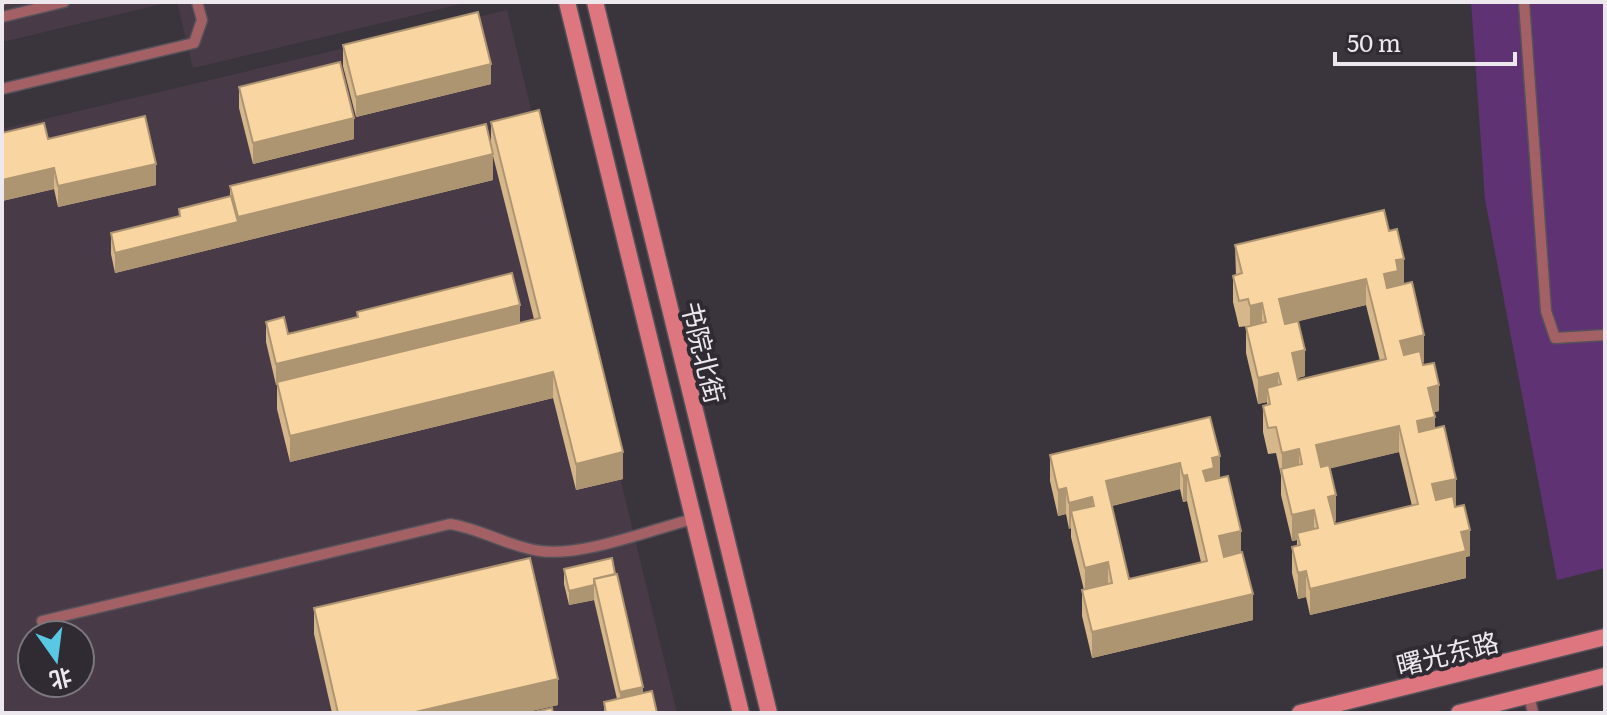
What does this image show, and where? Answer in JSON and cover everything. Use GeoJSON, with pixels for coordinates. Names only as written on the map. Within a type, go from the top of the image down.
{"type":"FeatureCollection","features":[{"type":"Feature","properties":{"kind":"street","name":"书院北街"},"geometry":{"type":"LineString","coordinates":[[567,2],[741,713]]}},
{"type":"Feature","properties":{"kind":"street","name":"书院北街"},"geometry":{"type":"LineString","coordinates":[[595,2],[769,713]]}},
{"type":"Feature","properties":{"kind":"street","name":"曙光东路"},"geometry":{"type":"LineString","coordinates":[[1300,713],[1605,637]]}},
{"type":"Feature","properties":{"kind":"street"},"geometry":{"type":"LineString","coordinates":[[1459,713],[1605,676]]}},
{"type":"Feature","properties":{"kind":"lane"},"geometry":{"type":"LineString","coordinates":[[2,17],[64,2]]}},
{"type":"Feature","properties":{"kind":"lane"},"geometry":{"type":"LineString","coordinates":[[2,89],[194,43],[202,20],[197,2]]}},
{"type":"Feature","properties":{"kind":"lane"},"geometry":{"type":"LineString","coordinates":[[1524,2],[1546,311],[1555,338],[1605,335]]}},
{"type":"Feature","properties":{"kind":"lane"},"geometry":{"type":"LineString","coordinates":[[50,619],[450,524],[476,528],[541,551],[574,550],[693,519]]}},
{"type":"Feature","properties":{"kind":"lane"},"geometry":{"type":"LineString","coordinates":[[1529,695],[1533,713]]}},
{"type":"Feature","properties":{"kind":"shaded area"},"geometry":{"type":"Polygon","coordinates":[[[2,2],[170,2],[2,42],[2,2]]]}},
{"type":"Feature","properties":{"kind":"shaded area"},"geometry":{"type":"Polygon","coordinates":[[[177,2],[469,2],[193,68],[177,2]]]}},
{"type":"Feature","properties":{"kind":"shaded area"},"geometry":{"type":"Polygon","coordinates":[[[1471,2],[1605,2],[1605,568],[1557,580],[1485,199],[1471,2]]]}},
{"type":"Feature","properties":{"kind":"shaded area"},"geometry":{"type":"Polygon","coordinates":[[[507,10],[677,713],[2,713],[2,129],[507,10]]]}},
{"type":"Feature","properties":{"kind":"building"},"geometry":{"type":"Polygon","coordinates":[[[478,12],[491,64],[356,97],[343,45],[478,12]]]}},
{"type":"Feature","properties":{"kind":"building"},"geometry":{"type":"Polygon","coordinates":[[[340,62],[354,118],[253,143],[239,87],[340,62]]]}},
{"type":"Feature","properties":{"kind":"building"},"geometry":{"type":"Polygon","coordinates":[[[539,110],[623,452],[576,464],[553,372],[290,436],[277,382],[540,318],[491,122],[539,110]]]}},
{"type":"Feature","properties":{"kind":"building"},"geometry":{"type":"Polygon","coordinates":[[[145,116],[156,164],[58,186],[54,168],[2,180],[2,133],[44,123],[48,139],[145,116]]]}},
{"type":"Feature","properties":{"kind":"building"},"geometry":{"type":"Polygon","coordinates":[[[486,124],[493,154],[238,217],[230,186],[486,124]]]}},
{"type":"Feature","properties":{"kind":"building"},"geometry":{"type":"Polygon","coordinates":[[[231,196],[238,222],[115,253],[111,233],[180,216],[179,209],[231,196]]]}},
{"type":"Feature","properties":{"kind":"building"},"geometry":{"type":"Polygon","coordinates":[[[1384,210],[1389,231],[1397,229],[1404,259],[1396,260],[1398,271],[1384,274],[1387,288],[1412,282],[1424,335],[1400,341],[1404,355],[1420,351],[1423,365],[1434,363],[1439,385],[1428,388],[1435,417],[1417,421],[1419,432],[1444,426],[1456,479],[1432,484],[1436,500],[1453,496],[1455,507],[1464,505],[1470,530],[1461,532],[1466,551],[1310,589],[1306,571],[1298,573],[1292,547],[1300,545],[1297,533],[1318,528],[1314,510],[1292,515],[1281,469],[1302,464],[1299,449],[1282,453],[1276,427],[1268,428],[1263,406],[1270,404],[1267,388],[1281,384],[1278,373],[1258,378],[1246,327],[1266,322],[1262,303],[1250,306],[1248,299],[1239,301],[1233,276],[1242,273],[1235,245],[1384,210]],[[1366,279],[1279,299],[1285,324],[1298,321],[1305,350],[1292,353],[1298,380],[1386,359],[1366,279]],[[1399,426],[1316,445],[1321,467],[1329,465],[1336,495],[1328,497],[1335,524],[1418,504],[1399,426]]]}},
{"type":"Feature","properties":{"kind":"building"},"geometry":{"type":"Polygon","coordinates":[[[512,273],[520,305],[276,364],[266,322],[284,317],[288,334],[358,317],[357,312],[512,273]]]}},
{"type":"Feature","properties":{"kind":"building"},"geometry":{"type":"Polygon","coordinates":[[[1210,417],[1220,456],[1212,458],[1214,468],[1203,471],[1206,481],[1228,476],[1241,531],[1219,536],[1224,557],[1242,552],[1253,594],[1092,632],[1082,590],[1112,583],[1108,562],[1085,568],[1071,511],[1094,506],[1092,497],[1069,503],[1066,488],[1058,490],[1050,455],[1210,417]],[[1180,463],[1106,481],[1129,579],[1207,561],[1187,475],[1183,476],[1180,463]]]}},
{"type":"Feature","properties":{"kind":"building"},"geometry":{"type":"Polygon","coordinates":[[[530,558],[558,679],[411,713],[338,713],[314,608],[530,558]]]}},
{"type":"Feature","properties":{"kind":"building"},"geometry":{"type":"Polygon","coordinates":[[[612,558],[615,574],[594,579],[594,585],[569,591],[564,569],[612,558]]]}},
{"type":"Feature","properties":{"kind":"building"},"geometry":{"type":"Polygon","coordinates":[[[617,574],[643,687],[620,692],[594,579],[617,574]]]}},
{"type":"Feature","properties":{"kind":"building"},"geometry":{"type":"Polygon","coordinates":[[[652,691],[657,713],[606,713],[604,702],[652,691]]]}},
{"type":"Feature","properties":{"kind":"building"},"geometry":{"type":"Polygon","coordinates":[[[552,708],[553,713],[530,713],[552,708]]]}}]}
